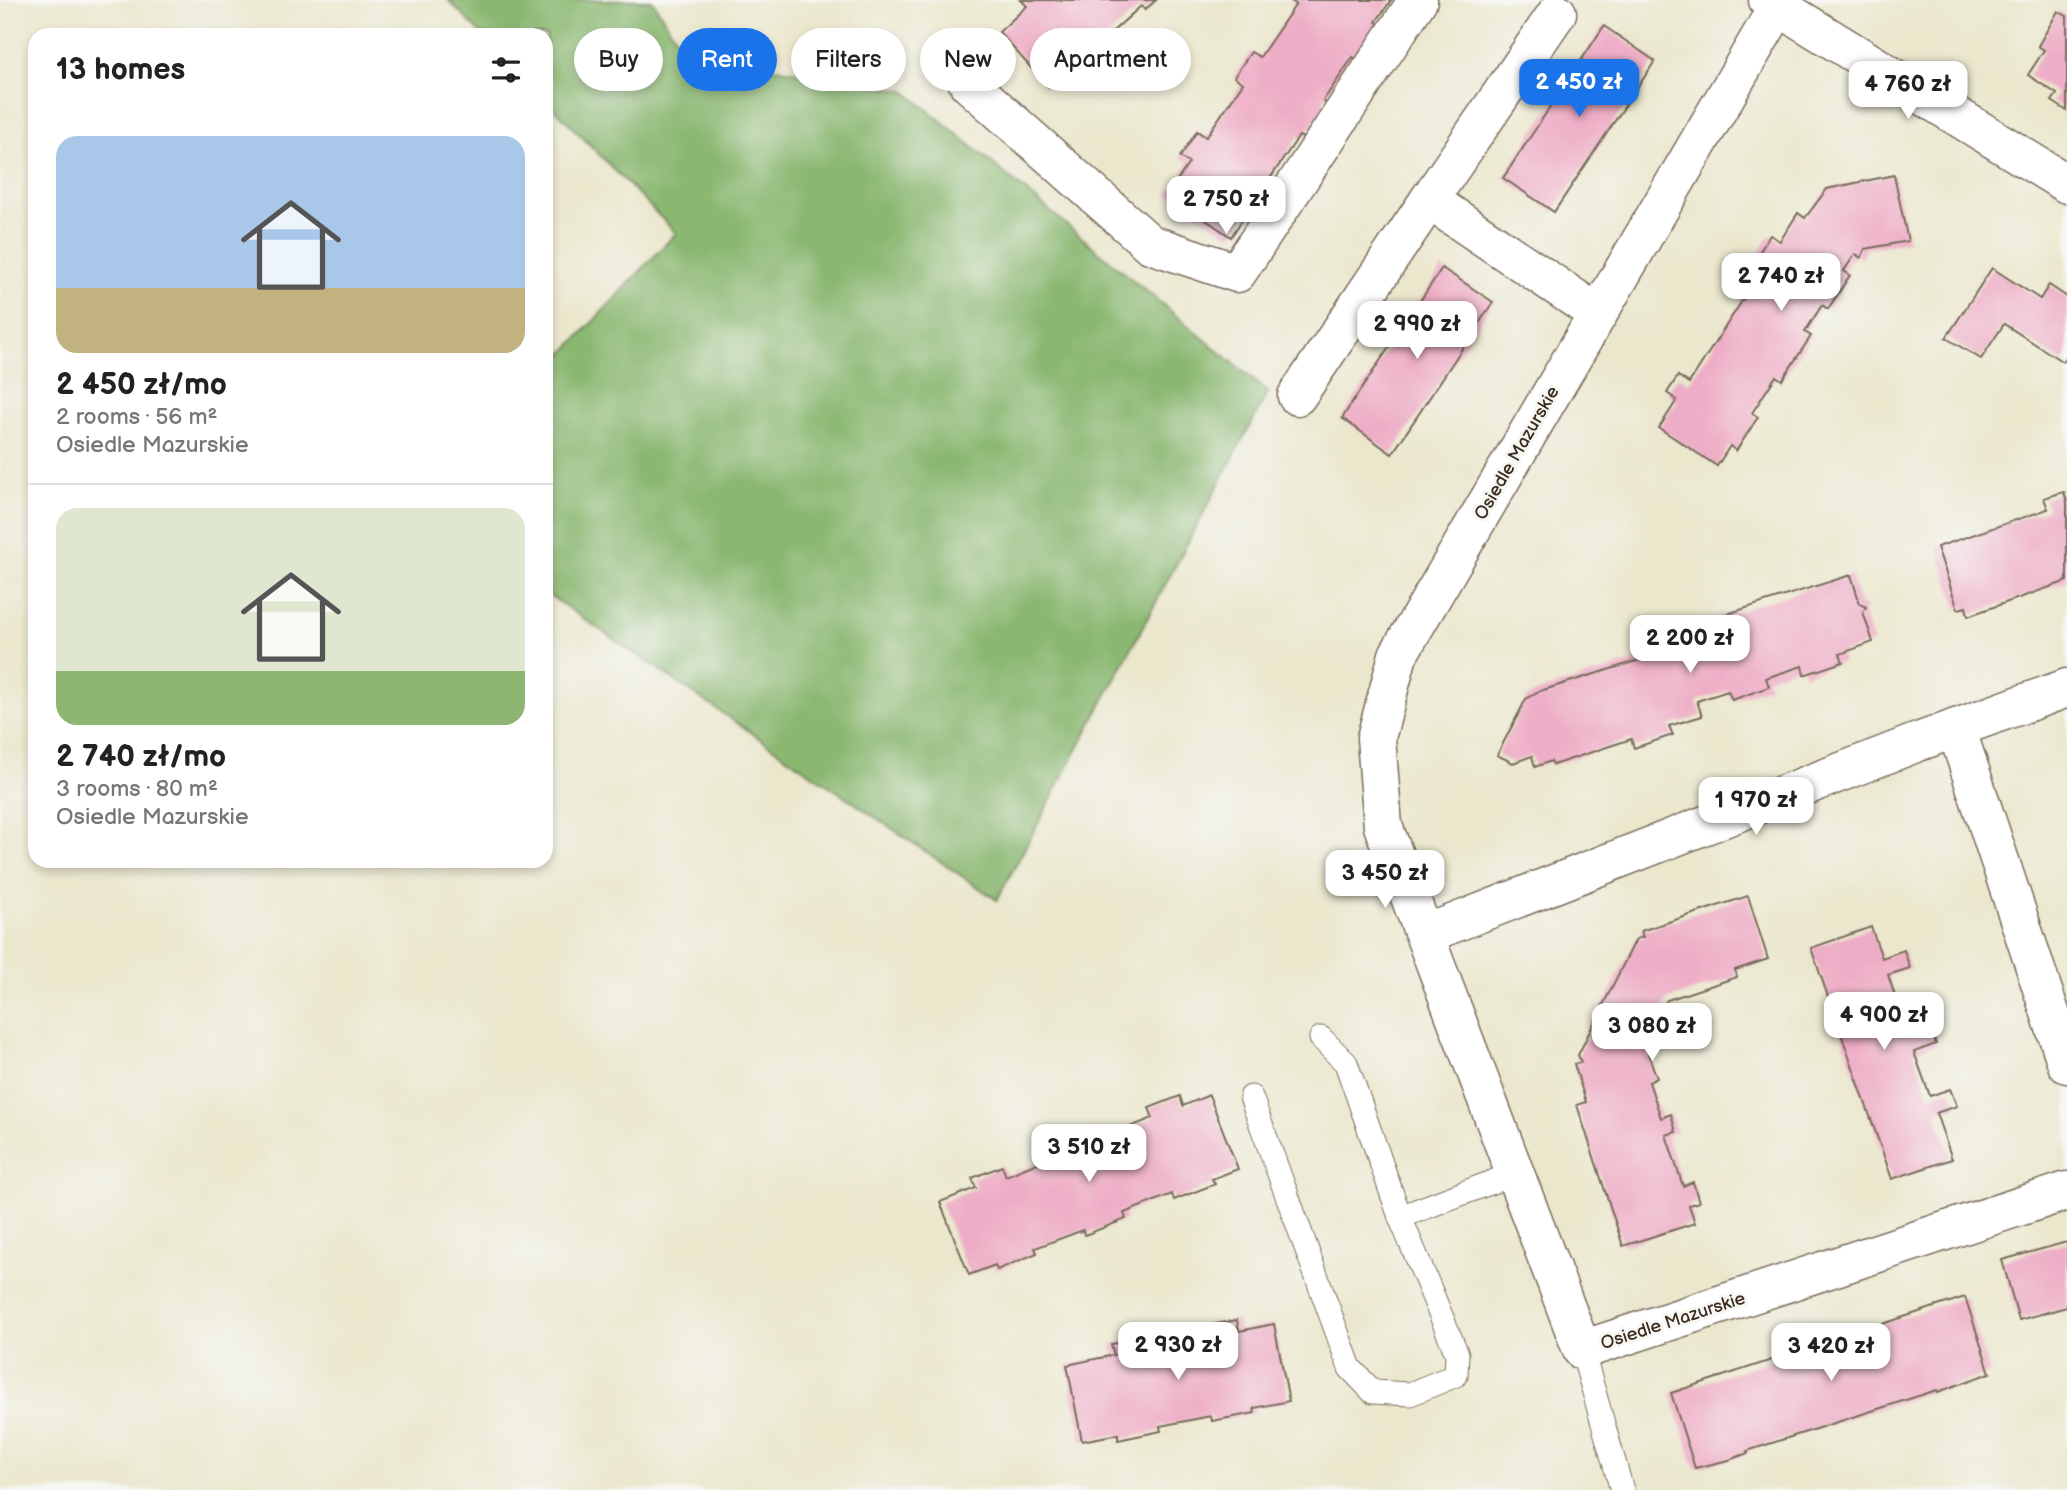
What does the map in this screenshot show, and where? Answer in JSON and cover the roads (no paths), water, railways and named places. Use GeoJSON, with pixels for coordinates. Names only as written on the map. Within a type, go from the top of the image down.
{"type":"FeatureCollection","features":[{"type":"Feature","properties":{"kind":"street"},"geometry":{"type":"LineString","coordinates":[[977,91],[1150,244],[1237,273],[1418,0]]}},
{"type":"Feature","properties":{"kind":"street"},"geometry":{"type":"LineString","coordinates":[[1776,2],[2067,184]]}},
{"type":"Feature","properties":{"kind":"street","name":"Osiedle Mazurskie"},"geometry":{"type":"LineString","coordinates":[[1776,2],[1598,314],[1398,655],[1377,738],[1383,826],[1582,1350],[2067,1191]]}},
{"type":"Feature","properties":{"kind":"street"},"geometry":{"type":"LineString","coordinates":[[1297,396],[1557,13]]}},
{"type":"Feature","properties":{"kind":"street"},"geometry":{"type":"LineString","coordinates":[[1429,200],[1598,314]]}},
{"type":"Feature","properties":{"kind":"street"},"geometry":{"type":"LineString","coordinates":[[1426,934],[1956,728],[2067,688]]}},
{"type":"Feature","properties":{"kind":"street"},"geometry":{"type":"LineString","coordinates":[[1956,728],[2067,1064]]}},
{"type":"Feature","properties":{"kind":"lane"},"geometry":{"type":"LineString","coordinates":[[1251,1097],[1350,1368],[1373,1392],[1410,1394],[1456,1375],[1457,1354],[1400,1217],[1346,1063],[1321,1038]]}},
{"type":"Feature","properties":{"kind":"lane"},"geometry":{"type":"LineString","coordinates":[[1400,1217],[1516,1173]]}},
{"type":"Feature","properties":{"kind":"lane"},"geometry":{"type":"LineString","coordinates":[[1582,1350],[1622,1490]]}}]}
